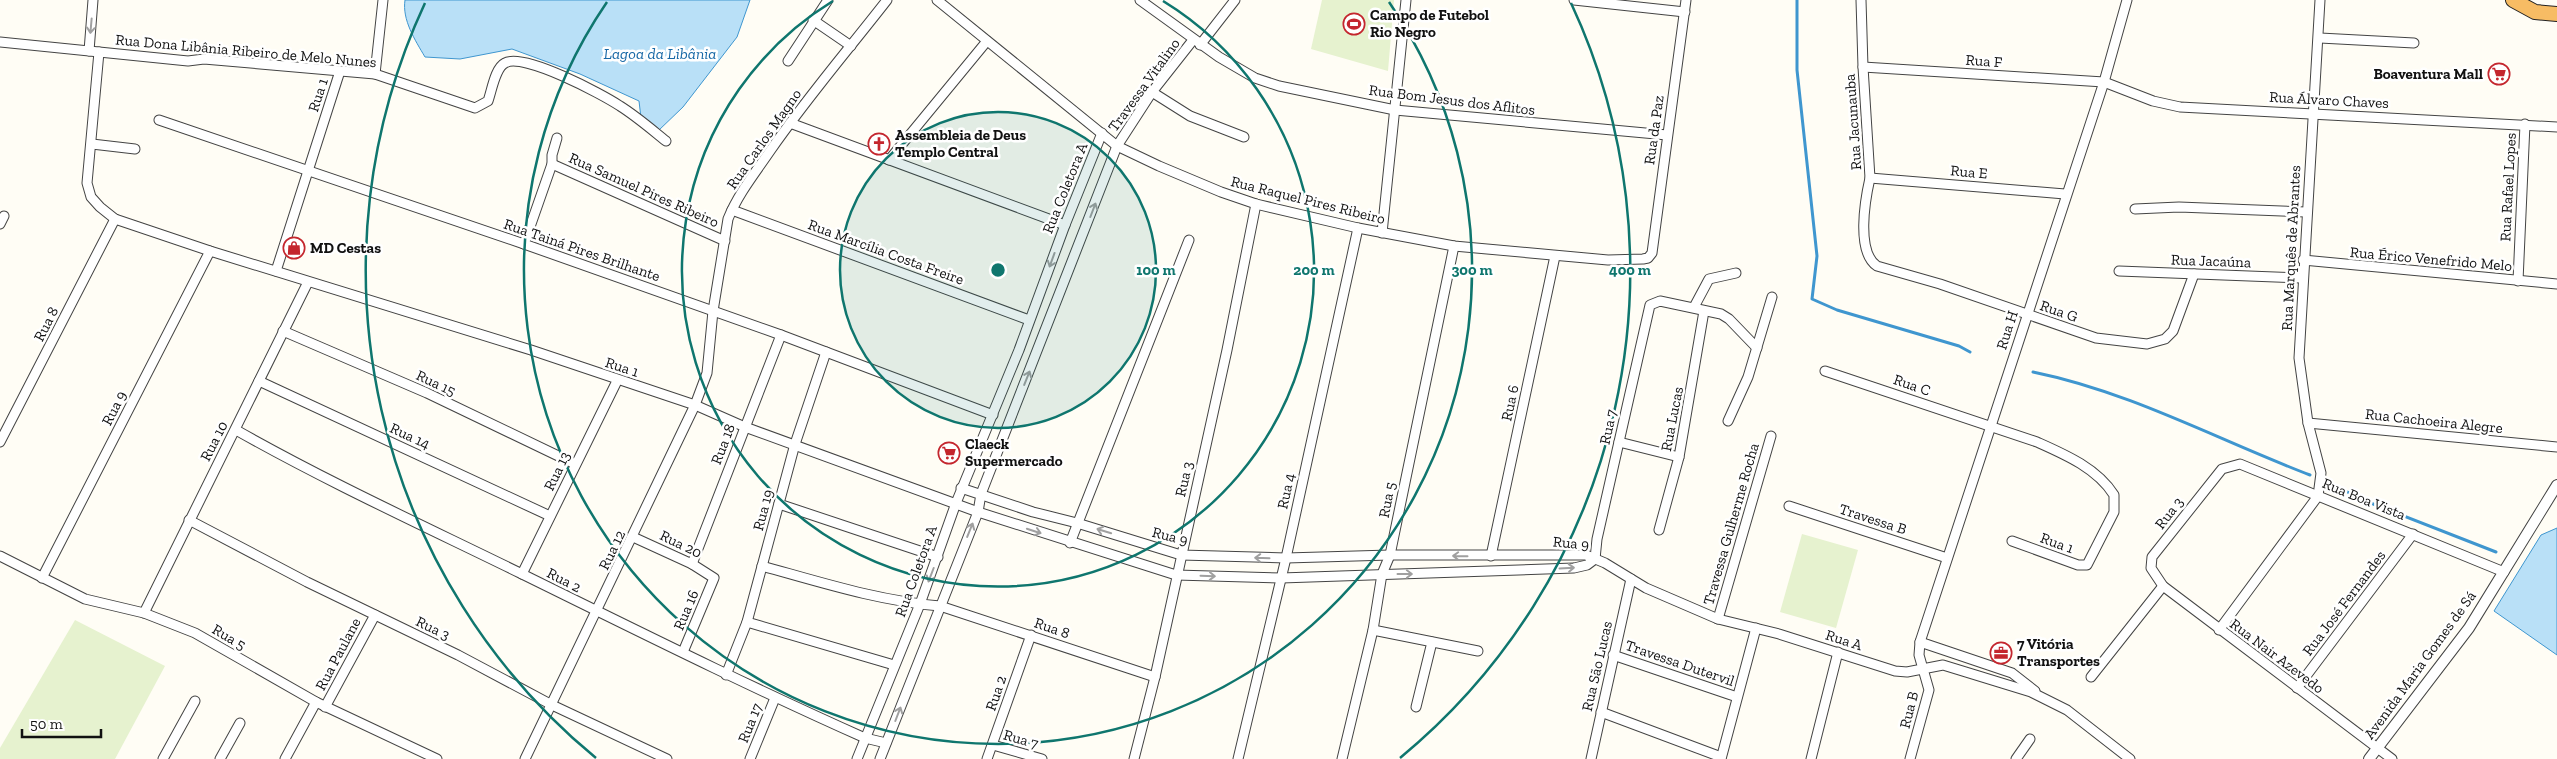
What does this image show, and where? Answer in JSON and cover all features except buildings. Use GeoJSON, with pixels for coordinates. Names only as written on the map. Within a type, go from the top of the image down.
{"type":"FeatureCollection","features":[{"type":"Feature","properties":{"kind":"highway"},"geometry":{"type":"LineString","coordinates":[[2513,0],[2535,12],[2557,14]]}},
{"type":"Feature","properties":{"kind":"street"},"geometry":{"type":"LineString","coordinates":[[93,0],[92,144],[135,149]]}},
{"type":"Feature","properties":{"kind":"street"},"geometry":{"type":"LineString","coordinates":[[375,74],[383,0]]}},
{"type":"Feature","properties":{"kind":"street"},"geometry":{"type":"LineString","coordinates":[[788,61],[813,20],[828,0]]}},
{"type":"Feature","properties":{"kind":"street","name":"Rua Carlos Magno"},"geometry":{"type":"LineString","coordinates":[[695,405],[706,373],[713,311],[732,210],[743,189],[790,123],[887,0]]}},
{"type":"Feature","properties":{"kind":"street","name":"Rua Raquel Pires Ribeiro"},"geometry":{"type":"LineString","coordinates":[[937,0],[1117,146],[1158,166],[1256,204],[1358,228],[1454,246],[1608,260],[1643,259]]}},
{"type":"Feature","properties":{"kind":"street","name":"Rua Bom Jesus dos Aflitos"},"geometry":{"type":"LineString","coordinates":[[1140,0],[1197,42],[1255,78],[1279,86],[1395,110],[1667,136]]}},
{"type":"Feature","properties":{"kind":"street","name":"Travessa Vitalino"},"geometry":{"type":"LineString","coordinates":[[1117,146],[1152,92],[1235,0]]}},
{"type":"Feature","properties":{"kind":"street"},"geometry":{"type":"LineString","coordinates":[[1382,233],[1406,0]]}},
{"type":"Feature","properties":{"kind":"street"},"geometry":{"type":"LineString","coordinates":[[1574,0],[1685,12]]}},
{"type":"Feature","properties":{"kind":"street","name":"Rua da Paz"},"geometry":{"type":"LineString","coordinates":[[1643,259],[1648,258],[1652,253],[1686,0]]}},
{"type":"Feature","properties":{"kind":"street","name":"Rua Jacunauba"},"geometry":{"type":"LineString","coordinates":[[1861,0],[1870,178],[1866,194],[1864,242],[1866,254],[1870,262],[1877,266]]}},
{"type":"Feature","properties":{"kind":"street","name":"Rua H"},"geometry":{"type":"LineString","coordinates":[[1923,668],[1918,655],[1920,642],[2065,194],[2104,82],[2127,0]]}},
{"type":"Feature","properties":{"kind":"street","name":"Rua Marquês de Abrantes"},"geometry":{"type":"LineString","coordinates":[[2318,496],[2321,473],[2308,422],[2299,358],[2306,212],[2320,38],[2320,0]]}},
{"type":"Feature","properties":{"kind":"street"},"geometry":{"type":"LineString","coordinates":[[813,20],[851,46]]}},
{"type":"Feature","properties":{"kind":"street"},"geometry":{"type":"LineString","coordinates":[[2320,38],[2414,43]]}},
{"type":"Feature","properties":{"kind":"street"},"geometry":{"type":"LineString","coordinates":[[889,160],[987,41]]}},
{"type":"Feature","properties":{"kind":"street","name":"Rua Dona Libânia Ribeiro de Melo Nunes"},"geometry":{"type":"LineString","coordinates":[[0,42],[94,52],[375,74],[475,108],[488,101],[500,67],[505,62],[515,60],[547,70],[591,89],[622,107],[666,141]]}},
{"type":"Feature","properties":{"kind":"street","name":"Rua F"},"geometry":{"type":"LineString","coordinates":[[1863,67],[2104,82]]}},
{"type":"Feature","properties":{"kind":"street","name":"Rua 1"},"geometry":{"type":"LineString","coordinates":[[276,271],[340,71]]}},
{"type":"Feature","properties":{"kind":"street","name":"Rua Álvaro Chaves"},"geometry":{"type":"LineString","coordinates":[[2104,82],[2153,101],[2180,107],[2313,112],[2557,127]]}},
{"type":"Feature","properties":{"kind":"street"},"geometry":{"type":"LineString","coordinates":[[1152,92],[1190,116],[1224,131],[1244,137]]}},
{"type":"Feature","properties":{"kind":"street","name":"Rua Tainá Pires Brilhante"},"geometry":{"type":"LineString","coordinates":[[159,120],[307,172],[524,244],[781,335],[994,415]]}},
{"type":"Feature","properties":{"kind":"street"},"geometry":{"type":"LineString","coordinates":[[790,123],[1065,225]]}},
{"type":"Feature","properties":{"kind":"street","name":"Rua Rafael Lopes"},"geometry":{"type":"LineString","coordinates":[[2518,280],[2525,124]]}},
{"type":"Feature","properties":{"kind":"street","name":"Rua Coletora A"},"geometry":{"type":"LineString","coordinates":[[857,759],[920,604],[956,503],[994,415],[1065,225],[1102,134]]}},
{"type":"Feature","properties":{"kind":"street"},"geometry":{"type":"LineString","coordinates":[[524,244],[552,164],[552,155],[557,138]]}},
{"type":"Feature","properties":{"kind":"street","name":"Rua 1"},"geometry":{"type":"LineString","coordinates":[[92,144],[87,183],[89,191],[100,208],[115,219],[308,282],[531,350],[617,381],[695,405],[745,427],[956,503]]}},
{"type":"Feature","properties":{"kind":"street"},"geometry":{"type":"LineString","coordinates":[[880,759],[978,512],[981,494],[1117,146]]}},
{"type":"Feature","properties":{"kind":"street","name":"Rua Samuel Pires Ribeiro"},"geometry":{"type":"LineString","coordinates":[[552,164],[725,241]]}},
{"type":"Feature","properties":{"kind":"street","name":"Rua E"},"geometry":{"type":"LineString","coordinates":[[1870,178],[2065,194]]}},
{"type":"Feature","properties":{"kind":"street","name":"Rua 3"},"geometry":{"type":"LineString","coordinates":[[1134,759],[1155,677],[1227,350],[1256,204]]}},
{"type":"Feature","properties":{"kind":"street"},"geometry":{"type":"LineString","coordinates":[[2135,209],[2179,207],[2306,212]]}},
{"type":"Feature","properties":{"kind":"street","name":"Rua Marcília Costa Freire"},"geometry":{"type":"LineString","coordinates":[[732,210],[1029,320]]}},
{"type":"Feature","properties":{"kind":"street"},"geometry":{"type":"LineString","coordinates":[[0,224],[4,216]]}},
{"type":"Feature","properties":{"kind":"street","name":"Rua 8"},"geometry":{"type":"LineString","coordinates":[[0,442],[115,219]]}},
{"type":"Feature","properties":{"kind":"street","name":"Rua 4"},"geometry":{"type":"LineString","coordinates":[[1238,759],[1286,558],[1319,397],[1358,228]]}},
{"type":"Feature","properties":{"kind":"street"},"geometry":{"type":"LineString","coordinates":[[1070,542],[1188,240]]}},
{"type":"Feature","properties":{"kind":"street","name":"Rua 5"},"geometry":{"type":"LineString","coordinates":[[1342,759],[1373,630],[1382,574],[1390,555],[1454,246]]}},
{"type":"Feature","properties":{"kind":"street","name":"Rua 9"},"geometry":{"type":"LineString","coordinates":[[42,578],[210,251]]}},
{"type":"Feature","properties":{"kind":"street","name":"Rua 6"},"geometry":{"type":"LineString","coordinates":[[1491,556],[1555,256]]}},
{"type":"Feature","properties":{"kind":"street","name":"Rua Érico Venefrido Melo"},"geometry":{"type":"LineString","coordinates":[[2303,260],[2557,284]]}},
{"type":"Feature","properties":{"kind":"street","name":"Rua G"},"geometry":{"type":"LineString","coordinates":[[1877,266],[1940,284],[2096,338],[2156,343],[2165,339],[2173,331],[2194,274]]}},
{"type":"Feature","properties":{"kind":"street","name":"Rua Jacaúna"},"geometry":{"type":"LineString","coordinates":[[2119,271],[2302,278]]}},
{"type":"Feature","properties":{"kind":"street"},"geometry":{"type":"LineString","coordinates":[[1736,273],[1709,279],[1694,307],[1725,316],[1757,348]]}},
{"type":"Feature","properties":{"kind":"street","name":"Rua 10"},"geometry":{"type":"LineString","coordinates":[[144,613],[308,282]]}},
{"type":"Feature","properties":{"kind":"street"},"geometry":{"type":"LineString","coordinates":[[1728,421],[1748,377],[1772,297]]}},
{"type":"Feature","properties":{"kind":"street","name":"Rua 7"},"geometry":{"type":"LineString","coordinates":[[1595,559],[1597,539],[1648,308],[1652,303],[1660,301],[1694,307]]}},
{"type":"Feature","properties":{"kind":"street","name":"Rua Lucas"},"geometry":{"type":"LineString","coordinates":[[1659,530],[1679,456],[1704,311]]}},
{"type":"Feature","properties":{"kind":"street","name":"Rua 15"},"geometry":{"type":"LineString","coordinates":[[283,331],[427,393],[575,464]]}},
{"type":"Feature","properties":{"kind":"street","name":"Rua 18"},"geometry":{"type":"LineString","coordinates":[[692,564],[781,335]]}},
{"type":"Feature","properties":{"kind":"street","name":"Rua 19"},"geometry":{"type":"LineString","coordinates":[[726,675],[746,622],[795,444],[826,352]]}},
{"type":"Feature","properties":{"kind":"street","name":"Rua C"},"geometry":{"type":"LineString","coordinates":[[1825,371],[2036,442],[2065,454],[2092,471],[2110,489],[2115,503],[2114,512],[2090,561]]}},
{"type":"Feature","properties":{"kind":"street","name":"Rua 13"},"geometry":{"type":"LineString","coordinates":[[522,574],[617,381]]}},
{"type":"Feature","properties":{"kind":"street","name":"Rua 14"},"geometry":{"type":"LineString","coordinates":[[259,382],[550,516]]}},
{"type":"Feature","properties":{"kind":"street"},"geometry":{"type":"LineString","coordinates":[[1002,393],[1019,398]]}},
{"type":"Feature","properties":{"kind":"street","name":"Rua 12"},"geometry":{"type":"LineString","coordinates":[[525,759],[598,612],[695,405]]}},
{"type":"Feature","properties":{"kind":"street","name":"Rua Cachoeira Alegre"},"geometry":{"type":"LineString","coordinates":[[2308,422],[2557,447]]}},
{"type":"Feature","properties":{"kind":"street","name":"Rua 2"},"geometry":{"type":"LineString","coordinates":[[236,430],[302,467],[683,652],[726,675],[865,738],[886,744]]}},
{"type":"Feature","properties":{"kind":"street","name":"Travessa Gulherme Rocha"},"geometry":{"type":"LineString","coordinates":[[1718,619],[1771,436]]}},
{"type":"Feature","properties":{"kind":"street"},"geometry":{"type":"LineString","coordinates":[[1619,442],[1679,456]]}},
{"type":"Feature","properties":{"kind":"street","name":"Rua Boa Vista"},"geometry":{"type":"LineString","coordinates":[[2216,477],[2227,466],[2240,464],[2504,572]]}},
{"type":"Feature","properties":{"kind":"street","name":"Rua 3"},"geometry":{"type":"LineString","coordinates":[[2151,568],[2152,557],[2216,477]]}},
{"type":"Feature","properties":{"kind":"street","name":"Avenida Maria Gomes de Sá"},"geometry":{"type":"LineString","coordinates":[[2369,759],[2469,628],[2557,485]]}},
{"type":"Feature","properties":{"kind":"street","name":"Rua 9"},"geometry":{"type":"LineString","coordinates":[[962,488],[1033,512],[1077,523],[1181,555],[1286,558],[1390,555],[1491,556],[1574,554],[1595,559]]}},
{"type":"Feature","properties":{"kind":"street"},"geometry":{"type":"LineString","coordinates":[[2219,630],[2318,496]]}},
{"type":"Feature","properties":{"kind":"street","name":"Rua 9"},"geometry":{"type":"LineString","coordinates":[[956,503],[978,512],[1176,575],[1281,578],[1574,568],[1587,565],[1595,559]]}},
{"type":"Feature","properties":{"kind":"street"},"geometry":{"type":"LineString","coordinates":[[779,504],[938,557]]}},
{"type":"Feature","properties":{"kind":"street","name":"Travessa B"},"geometry":{"type":"LineString","coordinates":[[1789,506],[1947,558]]}},
{"type":"Feature","properties":{"kind":"street","name":"Rua 3"},"geometry":{"type":"LineString","coordinates":[[189,520],[552,705],[667,759]]}},
{"type":"Feature","properties":{"kind":"street","name":"Rua José Fernandes"},"geometry":{"type":"LineString","coordinates":[[2297,688],[2413,534]]}},
{"type":"Feature","properties":{"kind":"street","name":"Rua 20"},"geometry":{"type":"LineString","coordinates":[[633,537],[692,564],[714,578]]}},
{"type":"Feature","properties":{"kind":"street","name":"Rua 1"},"geometry":{"type":"LineString","coordinates":[[2012,541],[2078,565],[2087,565],[2090,561]]}},
{"type":"Feature","properties":{"kind":"street","name":"Rua 5"},"geometry":{"type":"LineString","coordinates":[[0,556],[85,599],[144,613],[195,633],[325,707],[437,759]]}},
{"type":"Feature","properties":{"kind":"street","name":"Rua A"},"geometry":{"type":"LineString","coordinates":[[1595,559],[1631,579],[1718,619],[1838,652],[1895,671],[1907,672],[1943,665],[2046,698]]}},
{"type":"Feature","properties":{"kind":"street","name":"Rua 8"},"geometry":{"type":"LineString","coordinates":[[762,566],[843,589],[940,606],[1155,677]]}},
{"type":"Feature","properties":{"kind":"street","name":"Rua Nair Azevedo"},"geometry":{"type":"LineString","coordinates":[[2151,568],[2163,586],[2392,759]]}},
{"type":"Feature","properties":{"kind":"street","name":"Rua 16"},"geometry":{"type":"LineString","coordinates":[[683,652],[714,578]]}},
{"type":"Feature","properties":{"kind":"street","name":"Rua São Lucas"},"geometry":{"type":"LineString","coordinates":[[1591,759],[1631,579]]}},
{"type":"Feature","properties":{"kind":"street"},"geometry":{"type":"LineString","coordinates":[[2091,677],[2163,586]]}},
{"type":"Feature","properties":{"kind":"street","name":"Rua Paulane"},"geometry":{"type":"LineString","coordinates":[[325,707],[375,615]]}},
{"type":"Feature","properties":{"kind":"street"},"geometry":{"type":"LineString","coordinates":[[746,622],[894,665]]}},
{"type":"Feature","properties":{"kind":"street"},"geometry":{"type":"LineString","coordinates":[[1601,712],[1721,758],[1756,628]]}},
{"type":"Feature","properties":{"kind":"street"},"geometry":{"type":"LineString","coordinates":[[1373,630],[1478,651]]}},
{"type":"Feature","properties":{"kind":"street","name":"Rua 2"},"geometry":{"type":"LineString","coordinates":[[987,759],[1031,635]]}},
{"type":"Feature","properties":{"kind":"street"},"geometry":{"type":"LineString","coordinates":[[1416,707],[1432,642]]}},
{"type":"Feature","properties":{"kind":"street"},"geometry":{"type":"LineString","coordinates":[[1920,642],[2012,673],[2086,724],[2130,759]]}},
{"type":"Feature","properties":{"kind":"street"},"geometry":{"type":"LineString","coordinates":[[1811,759],[1838,652]]}},
{"type":"Feature","properties":{"kind":"street","name":"Travessa Dutervil"},"geometry":{"type":"LineString","coordinates":[[1614,655],[1737,697]]}},
{"type":"Feature","properties":{"kind":"street","name":"Rua B"},"geometry":{"type":"LineString","coordinates":[[1910,759],[1929,690],[1923,668]]}},
{"type":"Feature","properties":{"kind":"street","name":"Rua 17"},"geometry":{"type":"LineString","coordinates":[[750,759],[775,698]]}},
{"type":"Feature","properties":{"kind":"street"},"geometry":{"type":"LineString","coordinates":[[163,759],[195,702]]}},
{"type":"Feature","properties":{"kind":"street","name":"Rua Paulane"},"geometry":{"type":"LineString","coordinates":[[285,759],[316,702]]}},
{"type":"Feature","properties":{"kind":"street"},"geometry":{"type":"LineString","coordinates":[[220,759],[240,723]]}},
{"type":"Feature","properties":{"kind":"street"},"geometry":{"type":"LineString","coordinates":[[2016,759],[2030,739]]}},
{"type":"Feature","properties":{"kind":"street","name":"Rua 7"},"geometry":{"type":"LineString","coordinates":[[993,745],[1042,759]]}},
{"type":"Feature","properties":{"kind":"green space","name":"Campo de Futebol Rio Negro"},"geometry":{"type":"Polygon","coordinates":[[[1322,0],[1394,0],[1388,71],[1311,49],[1322,0]]]}},
{"type":"Feature","properties":{"kind":"green space"},"geometry":{"type":"Polygon","coordinates":[[[1802,534],[1858,550],[1836,628],[1780,612],[1802,534]]]}},
{"type":"Feature","properties":{"kind":"green space"},"geometry":{"type":"Polygon","coordinates":[[[75,620],[165,666],[115,759],[0,759],[0,748],[75,620]]]}},
{"type":"Feature","properties":{"kind":"water","name":"Lagoa da Libânia"},"geometry":{"type":"Polygon","coordinates":[[[405,0],[750,0],[737,37],[683,107],[658,131],[641,118],[639,101],[580,74],[512,49],[460,59],[425,57],[413,37],[407,22],[405,0]]]}},
{"type":"Feature","properties":{"kind":"water"},"geometry":{"type":"Polygon","coordinates":[[[2557,528],[2557,655],[2494,611],[2541,535],[2557,528]]]}},
{"type":"Feature","properties":{"kind":"waterway"},"geometry":{"type":"LineString","coordinates":[[1797,0],[1797,70],[1817,256],[1812,299],[1837,310],[1959,346],[1970,352]]}},
{"type":"Feature","properties":{"kind":"waterway"},"geometry":{"type":"LineString","coordinates":[[2033,372],[2069,381],[2139,404],[2310,475]]}},
{"type":"Feature","properties":{"kind":"waterway"},"geometry":{"type":"LineString","coordinates":[[2329,483],[2368,502],[2496,552]]}},
{"type":"Feature","properties":{"kind":"place","name":"Campo de Futebol Rio Negro"},"geometry":{"type":"Point","coordinates":[1354,24]}},
{"type":"Feature","properties":{"kind":"place","name":"Boaventura Mall"},"geometry":{"type":"Point","coordinates":[2499,74]}},
{"type":"Feature","properties":{"kind":"place","name":"Assembleia de Deus Templo Central"},"geometry":{"type":"Point","coordinates":[879,144]}},
{"type":"Feature","properties":{"kind":"place","name":"MD Cestas"},"geometry":{"type":"Point","coordinates":[294,248]}},
{"type":"Feature","properties":{"kind":"place","name":"Claeck Supermercado"},"geometry":{"type":"Point","coordinates":[949,453]}},
{"type":"Feature","properties":{"kind":"place","name":"7 Vitória Transportes"},"geometry":{"type":"Point","coordinates":[2001,653]}}]}
